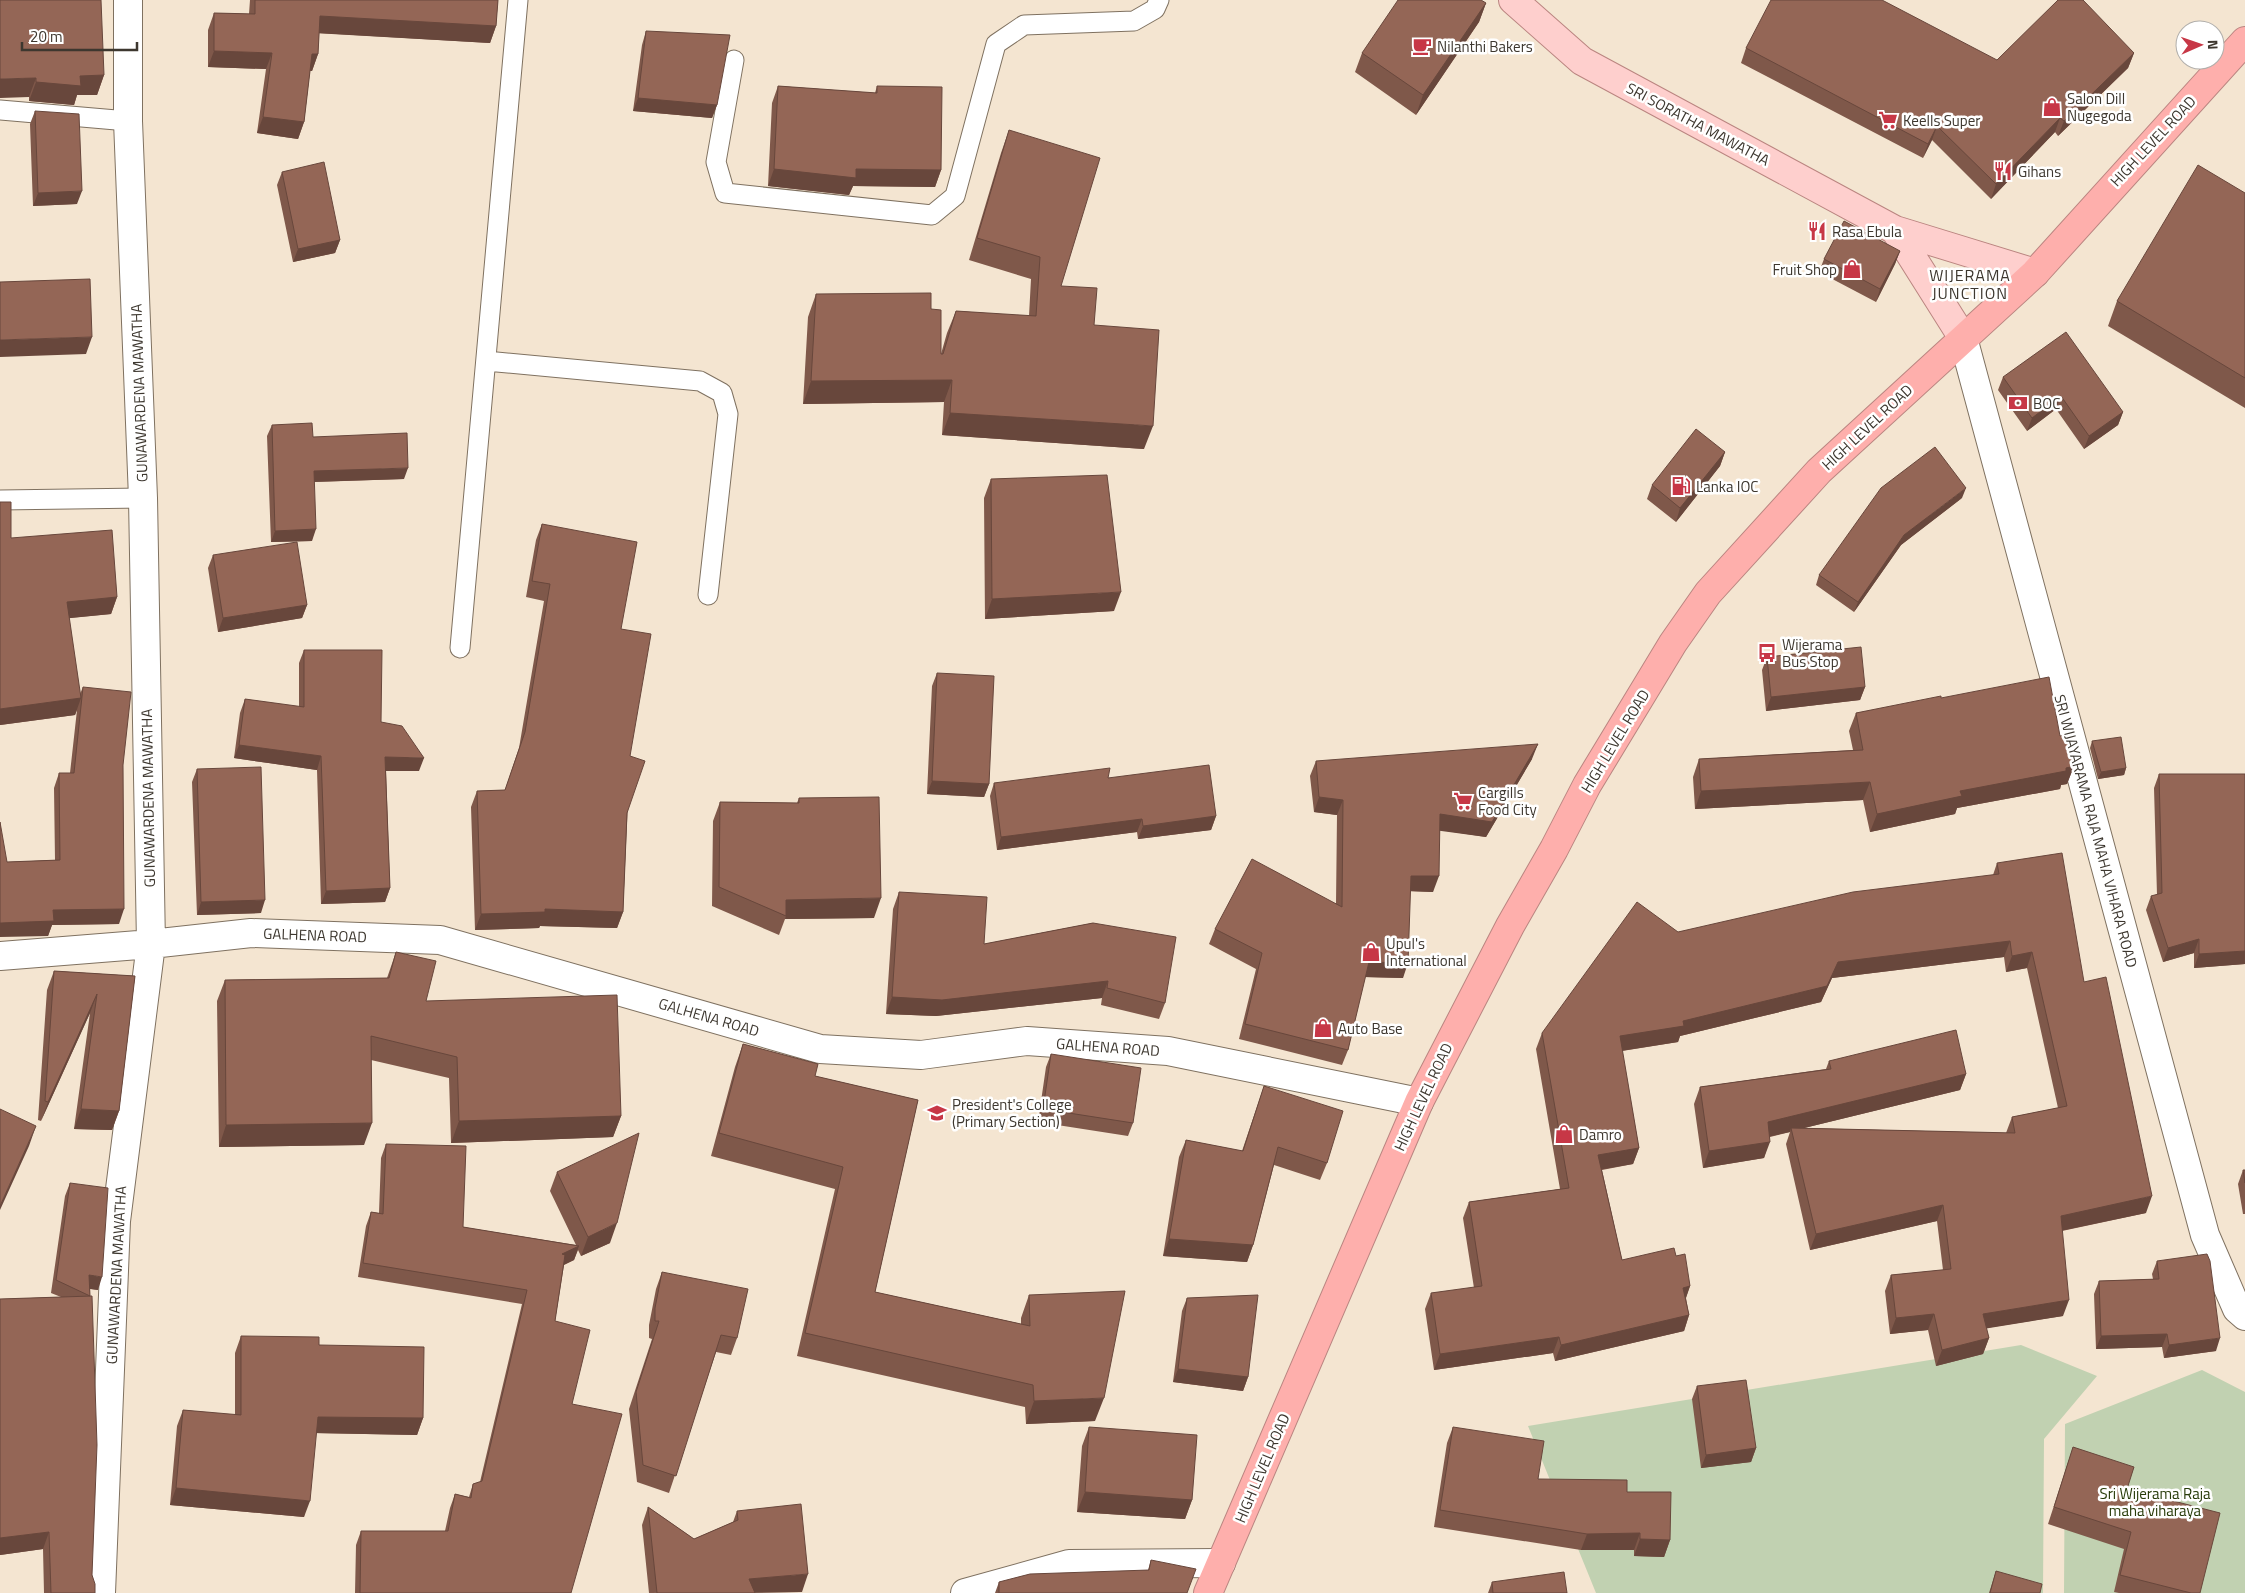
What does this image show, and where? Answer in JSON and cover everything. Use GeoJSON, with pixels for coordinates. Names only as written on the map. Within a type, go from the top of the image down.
{"type":"FeatureCollection","features":[{"type":"Feature","properties":{"kind":"highway","name":"HIGH LEVEL ROAD"},"geometry":{"type":"LineString","coordinates":[[1208,1593],[1419,1102],[1510,926],[1554,849],[1587,785],[1673,643],[1703,600],[1819,471],[2034,273],[2245,41]]}},
{"type":"Feature","properties":{"kind":"main road","name":"SRI SORATHA MAWATHA"},"geometry":{"type":"LineString","coordinates":[[1513,0],[1582,61],[1895,230],[2034,273]]}},
{"type":"Feature","properties":{"kind":"main road","name":"SRI SORATHA MAWATHA"},"geometry":{"type":"LineString","coordinates":[[1895,230],[1963,338]]}},
{"type":"Feature","properties":{"kind":"street","name":"GUNAWARDENA MAWATHA"},"geometry":{"type":"LineString","coordinates":[[101,1593],[116,1221],[151,944],[143,498],[128,121],[128,0]]}},
{"type":"Feature","properties":{"kind":"street","name":"SRI WIJAYARAMA RAJA MAHA VIHARA ROAD"},"geometry":{"type":"LineString","coordinates":[[1963,338],[2205,1235],[2237,1309],[2245,1316]]}},
{"type":"Feature","properties":{"kind":"street","name":"GALHENA ROAD"},"geometry":{"type":"LineString","coordinates":[[0,956],[151,944],[250,933],[440,940],[820,1050],[921,1055],[1027,1041],[1168,1051],[1419,1102]]}},
{"type":"Feature","properties":{"kind":"street"},"geometry":{"type":"LineString","coordinates":[[965,1593],[1069,1564],[1221,1563]]}},
{"type":"Feature","properties":{"kind":"lane"},"geometry":{"type":"LineString","coordinates":[[460,648],[518,0]]}},
{"type":"Feature","properties":{"kind":"lane"},"geometry":{"type":"LineString","coordinates":[[734,60],[716,162],[725,193],[932,214],[955,196],[996,44],[1024,25],[1134,21],[1155,9],[1158,0]]}},
{"type":"Feature","properties":{"kind":"lane"},"geometry":{"type":"LineString","coordinates":[[0,110],[128,121]]}},
{"type":"Feature","properties":{"kind":"lane"},"geometry":{"type":"LineString","coordinates":[[486,361],[700,381],[722,392],[728,414],[708,595]]}},
{"type":"Feature","properties":{"kind":"lane"},"geometry":{"type":"LineString","coordinates":[[0,500],[143,498]]}},
{"type":"Feature","properties":{"kind":"green space"},"geometry":{"type":"Polygon","coordinates":[[[2021,1345],[2097,1376],[2044,1439],[2043,1593],[1596,1593],[1528,1426],[2021,1345]]]}},
{"type":"Feature","properties":{"kind":"green space","name":"Sri Wijerama Raja maha viharaya"},"geometry":{"type":"Polygon","coordinates":[[[2202,1370],[2245,1392],[2245,1593],[2064,1593],[2065,1424],[2202,1370]]]}},
{"type":"Feature","properties":{"kind":"building"},"geometry":{"type":"Polygon","coordinates":[[[0,0],[101,0],[104,75],[80,76],[81,86],[36,82],[36,78],[0,79],[0,0]]]}},
{"type":"Feature","properties":{"kind":"building"},"geometry":{"type":"Polygon","coordinates":[[[255,0],[498,0],[496,26],[320,16],[318,54],[312,54],[304,122],[263,117],[272,53],[214,51],[214,13],[255,14],[255,0]]]}},
{"type":"Feature","properties":{"kind":"building"},"geometry":{"type":"Polygon","coordinates":[[[1398,0],[1481,0],[1486,3],[1423,95],[1362,53],[1398,0]]]}},
{"type":"Feature","properties":{"kind":"building"},"geometry":{"type":"Polygon","coordinates":[[[1771,0],[1882,0],[1997,60],[2058,0],[2083,0],[2134,53],[2064,121],[2060,118],[1996,184],[1937,126],[1928,144],[1746,48],[1771,0]]]}},
{"type":"Feature","properties":{"kind":"building"},"geometry":{"type":"Polygon","coordinates":[[[646,31],[730,35],[717,105],[638,98],[646,31]]]}},
{"type":"Feature","properties":{"kind":"building"},"geometry":{"type":"Polygon","coordinates":[[[778,86],[877,93],[877,86],[942,87],[941,170],[856,169],[856,178],[774,169],[778,86]]]}},
{"type":"Feature","properties":{"kind":"building"},"geometry":{"type":"Polygon","coordinates":[[[35,111],[79,114],[82,191],[38,193],[35,111]]]}},
{"type":"Feature","properties":{"kind":"building"},"geometry":{"type":"Polygon","coordinates":[[[1009,130],[1100,158],[1061,286],[1097,288],[1094,325],[1159,330],[1153,426],[950,413],[952,380],[811,381],[816,294],[931,293],[931,309],[941,310],[941,354],[943,354],[956,311],[1036,316],[1040,257],[977,238],[1009,130]]]}},
{"type":"Feature","properties":{"kind":"building"},"geometry":{"type":"Polygon","coordinates":[[[324,162],[340,240],[298,249],[282,172],[324,162]]]}},
{"type":"Feature","properties":{"kind":"building"},"geometry":{"type":"Polygon","coordinates":[[[2198,165],[2245,193],[2245,378],[2117,301],[2198,165]]]}},
{"type":"Feature","properties":{"kind":"building"},"geometry":{"type":"Polygon","coordinates":[[[1844,221],[1900,251],[1880,289],[1824,259],[1844,221]]]}},
{"type":"Feature","properties":{"kind":"building"},"geometry":{"type":"Polygon","coordinates":[[[90,279],[92,337],[0,340],[0,282],[90,279]]]}},
{"type":"Feature","properties":{"kind":"building"},"geometry":{"type":"Polygon","coordinates":[[[2066,332],[2123,412],[2089,436],[2061,396],[2032,418],[2003,377],[2066,332]]]}},
{"type":"Feature","properties":{"kind":"building"},"geometry":{"type":"Polygon","coordinates":[[[312,423],[313,437],[407,433],[408,468],[314,471],[316,529],[275,531],[272,425],[312,423]]]}},
{"type":"Feature","properties":{"kind":"building"},"geometry":{"type":"Polygon","coordinates":[[[1696,429],[1725,452],[1680,508],[1652,485],[1696,429]]]}},
{"type":"Feature","properties":{"kind":"building"},"geometry":{"type":"Polygon","coordinates":[[[1935,447],[1966,488],[1904,535],[1858,602],[1819,575],[1881,488],[1935,447]]]}},
{"type":"Feature","properties":{"kind":"building"},"geometry":{"type":"Polygon","coordinates":[[[1107,475],[1121,592],[992,599],[991,479],[1107,475]]]}},
{"type":"Feature","properties":{"kind":"building"},"geometry":{"type":"Polygon","coordinates":[[[0,502],[11,502],[11,538],[112,530],[117,597],[67,602],[81,698],[0,709],[0,502]]]}},
{"type":"Feature","properties":{"kind":"building"},"geometry":{"type":"Polygon","coordinates":[[[542,524],[637,542],[621,629],[651,634],[630,756],[645,761],[627,813],[623,912],[545,909],[545,912],[481,914],[477,791],[505,790],[525,732],[550,584],[532,581],[542,524]]]}},
{"type":"Feature","properties":{"kind":"building"},"geometry":{"type":"Polygon","coordinates":[[[297,542],[307,605],[223,618],[213,555],[297,542]]]}},
{"type":"Feature","properties":{"kind":"building"},"geometry":{"type":"Polygon","coordinates":[[[1861,647],[1865,687],[1771,697],[1767,657],[1861,647]]]}},
{"type":"Feature","properties":{"kind":"building"},"geometry":{"type":"Polygon","coordinates":[[[304,650],[382,650],[381,722],[402,726],[424,758],[385,757],[390,888],[326,891],[321,756],[239,745],[245,699],[304,707],[304,650]]]}},
{"type":"Feature","properties":{"kind":"building"},"geometry":{"type":"Polygon","coordinates":[[[937,673],[994,676],[989,784],[932,781],[937,673]]]}},
{"type":"Feature","properties":{"kind":"building"},"geometry":{"type":"Polygon","coordinates":[[[2049,677],[2060,736],[2065,735],[2074,766],[2066,768],[2066,771],[1960,791],[1962,796],[1877,814],[1870,782],[1701,791],[1699,759],[1863,750],[1856,713],[2049,677]]]}},
{"type":"Feature","properties":{"kind":"building"},"geometry":{"type":"Polygon","coordinates":[[[83,687],[131,692],[123,765],[124,909],[53,910],[54,921],[0,923],[0,822],[7,862],[60,860],[59,773],[74,773],[83,687]]]}},
{"type":"Feature","properties":{"kind":"building"},"geometry":{"type":"Polygon","coordinates":[[[2121,737],[2126,768],[2101,772],[2092,741],[2121,737]]]}},
{"type":"Feature","properties":{"kind":"building"},"geometry":{"type":"Polygon","coordinates":[[[1538,744],[1492,822],[1440,814],[1439,876],[1411,876],[1408,963],[1369,962],[1348,1050],[1245,1024],[1262,953],[1215,929],[1252,859],[1342,907],[1343,800],[1319,797],[1316,761],[1538,744]]]}},
{"type":"Feature","properties":{"kind":"building"},"geometry":{"type":"Polygon","coordinates":[[[1209,765],[1216,816],[1143,826],[1142,819],[1001,837],[994,783],[1110,768],[1108,778],[1209,765]]]}},
{"type":"Feature","properties":{"kind":"building"},"geometry":{"type":"Polygon","coordinates":[[[261,767],[265,900],[201,902],[197,769],[261,767]]]}},
{"type":"Feature","properties":{"kind":"building"},"geometry":{"type":"Polygon","coordinates":[[[2159,774],[2245,774],[2245,951],[2199,954],[2199,939],[2168,948],[2151,896],[2162,893],[2159,774]]]}},
{"type":"Feature","properties":{"kind":"building"},"geometry":{"type":"Polygon","coordinates":[[[879,797],[881,898],[786,900],[786,916],[719,887],[720,802],[799,803],[799,798],[879,797]]]}},
{"type":"Feature","properties":{"kind":"building"},"geometry":{"type":"Polygon","coordinates":[[[2062,853],[2084,982],[2106,977],[2152,1196],[2061,1216],[2069,1300],[1983,1314],[1989,1338],[1942,1350],[1934,1314],[1896,1318],[1891,1275],[1951,1269],[1943,1205],[1816,1234],[1791,1128],[2015,1133],[2012,1117],[2067,1106],[2032,952],[2012,956],[2010,941],[1838,962],[1827,986],[1683,1021],[1684,1026],[1620,1036],[1639,1148],[1598,1155],[1622,1260],[1674,1248],[1676,1256],[1685,1254],[1690,1286],[1683,1288],[1689,1315],[1561,1345],[1559,1337],[1440,1354],[1431,1293],[1482,1286],[1469,1202],[1569,1188],[1542,1033],[1637,902],[1678,932],[1853,892],[1999,874],[1997,863],[2062,853]]]}},
{"type":"Feature","properties":{"kind":"building"},"geometry":{"type":"Polygon","coordinates":[[[899,892],[987,897],[984,944],[1093,923],[1176,937],[1165,1003],[1107,988],[1108,981],[942,1000],[892,997],[899,892]]]}},
{"type":"Feature","properties":{"kind":"building"},"geometry":{"type":"Polygon","coordinates":[[[396,952],[436,961],[426,1001],[617,995],[621,1116],[459,1121],[457,1057],[371,1036],[372,1123],[226,1125],[225,980],[389,978],[396,952]]]}},
{"type":"Feature","properties":{"kind":"building"},"geometry":{"type":"Polygon","coordinates":[[[54,971],[135,976],[119,1111],[81,1109],[97,994],[48,1102],[45,1101],[54,971]]]}},
{"type":"Feature","properties":{"kind":"building"},"geometry":{"type":"Polygon","coordinates":[[[1956,1030],[1966,1074],[1768,1122],[1770,1142],[1709,1151],[1700,1087],[1831,1069],[1829,1061],[1956,1030]]]}},
{"type":"Feature","properties":{"kind":"building"},"geometry":{"type":"Polygon","coordinates":[[[743,1044],[818,1064],[815,1076],[918,1100],[875,1292],[1030,1326],[1029,1295],[1125,1291],[1104,1398],[1034,1401],[1033,1385],[805,1333],[843,1167],[719,1133],[743,1044]]]}},
{"type":"Feature","properties":{"kind":"building"},"geometry":{"type":"Polygon","coordinates":[[[1051,1054],[1141,1068],[1133,1123],[1043,1109],[1051,1054]]]}},
{"type":"Feature","properties":{"kind":"building"},"geometry":{"type":"Polygon","coordinates":[[[1264,1086],[1343,1111],[1327,1163],[1278,1147],[1253,1245],[1169,1239],[1186,1140],[1243,1151],[1264,1086]]]}},
{"type":"Feature","properties":{"kind":"building"},"geometry":{"type":"Polygon","coordinates":[[[0,1109],[36,1126],[0,1206],[0,1109]]]}},
{"type":"Feature","properties":{"kind":"building"},"geometry":{"type":"Polygon","coordinates":[[[639,1133],[617,1223],[588,1237],[557,1172],[639,1133]]]}},
{"type":"Feature","properties":{"kind":"building"},"geometry":{"type":"Polygon","coordinates":[[[386,1144],[466,1146],[463,1227],[579,1246],[562,1254],[565,1255],[555,1321],[590,1330],[572,1404],[622,1414],[571,1593],[360,1593],[361,1531],[448,1531],[455,1494],[471,1498],[473,1484],[482,1481],[527,1290],[363,1263],[371,1212],[383,1214],[386,1144]]]}},
{"type":"Feature","properties":{"kind":"building"},"geometry":{"type":"Polygon","coordinates":[[[70,1183],[108,1188],[102,1277],[89,1275],[90,1296],[56,1280],[70,1183]]]}},
{"type":"Feature","properties":{"kind":"building"},"geometry":{"type":"Polygon","coordinates":[[[2207,1254],[2210,1261],[2220,1338],[2169,1345],[2167,1334],[2101,1336],[2099,1281],[2159,1279],[2157,1261],[2207,1254]]]}},
{"type":"Feature","properties":{"kind":"building"},"geometry":{"type":"Polygon","coordinates":[[[662,1272],[748,1289],[737,1338],[721,1335],[676,1476],[643,1465],[636,1392],[659,1321],[655,1321],[655,1308],[662,1272]]]}},
{"type":"Feature","properties":{"kind":"building"},"geometry":{"type":"Polygon","coordinates":[[[1258,1295],[1248,1377],[1178,1369],[1187,1298],[1258,1295]]]}},
{"type":"Feature","properties":{"kind":"building"},"geometry":{"type":"Polygon","coordinates":[[[92,1296],[97,1445],[92,1575],[95,1593],[51,1593],[49,1532],[0,1538],[0,1299],[92,1296]]]}},
{"type":"Feature","properties":{"kind":"building"},"geometry":{"type":"Polygon","coordinates":[[[241,1336],[319,1337],[319,1345],[424,1347],[423,1418],[318,1417],[310,1501],[176,1488],[183,1410],[241,1415],[241,1336]]]}},
{"type":"Feature","properties":{"kind":"building"},"geometry":{"type":"Polygon","coordinates":[[[1746,1380],[1756,1448],[1706,1455],[1697,1386],[1746,1380]]]}},
{"type":"Feature","properties":{"kind":"building"},"geometry":{"type":"Polygon","coordinates":[[[1089,1427],[1197,1435],[1192,1500],[1085,1492],[1089,1427]]]}},
{"type":"Feature","properties":{"kind":"building"},"geometry":{"type":"Polygon","coordinates":[[[1453,1427],[1544,1441],[1538,1479],[1627,1480],[1627,1492],[1671,1492],[1670,1540],[1640,1539],[1640,1533],[1587,1534],[1440,1510],[1453,1427]]]}},
{"type":"Feature","properties":{"kind":"building"},"geometry":{"type":"Polygon","coordinates":[[[2073,1447],[2134,1467],[2127,1489],[2220,1513],[2200,1593],[2191,1593],[2120,1575],[2131,1532],[2054,1507],[2073,1447]]]}},
{"type":"Feature","properties":{"kind":"building"},"geometry":{"type":"Polygon","coordinates":[[[801,1504],[808,1574],[749,1579],[755,1593],[657,1593],[648,1507],[694,1539],[738,1520],[737,1511],[801,1504]]]}},
{"type":"Feature","properties":{"kind":"building"},"geometry":{"type":"Polygon","coordinates":[[[1151,1560],[1196,1569],[1187,1593],[999,1593],[999,1582],[1030,1574],[1149,1570],[1151,1560]]]}},
{"type":"Feature","properties":{"kind":"building"},"geometry":{"type":"Polygon","coordinates":[[[1996,1571],[2042,1584],[2040,1593],[1990,1593],[1996,1571]]]}},
{"type":"Feature","properties":{"kind":"building"},"geometry":{"type":"Polygon","coordinates":[[[1564,1572],[1567,1593],[1493,1593],[1492,1582],[1564,1572]]]}},
{"type":"Feature","properties":{"kind":"place","name":"Nilanthi Bakers"},"geometry":{"type":"Point","coordinates":[1422,46]}},
{"type":"Feature","properties":{"kind":"place","name":"Salon Dill Nugegoda"},"geometry":{"type":"Point","coordinates":[2052,107]}},
{"type":"Feature","properties":{"kind":"place","name":"Keells Super"},"geometry":{"type":"Point","coordinates":[1888,120]}},
{"type":"Feature","properties":{"kind":"place","name":"Gihans"},"geometry":{"type":"Point","coordinates":[2003,171]}},
{"type":"Feature","properties":{"kind":"place","name":"Rasa Ebula"},"geometry":{"type":"Point","coordinates":[1817,231]}},
{"type":"Feature","properties":{"kind":"place","name":"Fruit Shop"},"geometry":{"type":"Point","coordinates":[1852,269]}},
{"type":"Feature","properties":{"kind":"place","name":"BOC"},"geometry":{"type":"Point","coordinates":[2018,403]}},
{"type":"Feature","properties":{"kind":"place","name":"Lanka IOC"},"geometry":{"type":"Point","coordinates":[1681,486]}},
{"type":"Feature","properties":{"kind":"place","name":"Wijerama Bus Stop"},"geometry":{"type":"Point","coordinates":[1767,653]}},
{"type":"Feature","properties":{"kind":"place","name":"Cargills Food City"},"geometry":{"type":"Point","coordinates":[1463,801]}},
{"type":"Feature","properties":{"kind":"place","name":"Upul's International"},"geometry":{"type":"Point","coordinates":[1371,952]}},
{"type":"Feature","properties":{"kind":"place","name":"Auto Base"},"geometry":{"type":"Point","coordinates":[1323,1028]}},
{"type":"Feature","properties":{"kind":"place","name":"President's College (Primary Section)"},"geometry":{"type":"Point","coordinates":[937,1113]}},
{"type":"Feature","properties":{"kind":"place","name":"Damro"},"geometry":{"type":"Point","coordinates":[1564,1134]}},
{"type":"Feature","properties":{"kind":"district","name":"WIJERAMA JUNCTION"},"geometry":{"type":"Point","coordinates":[1970,284]}}]}
